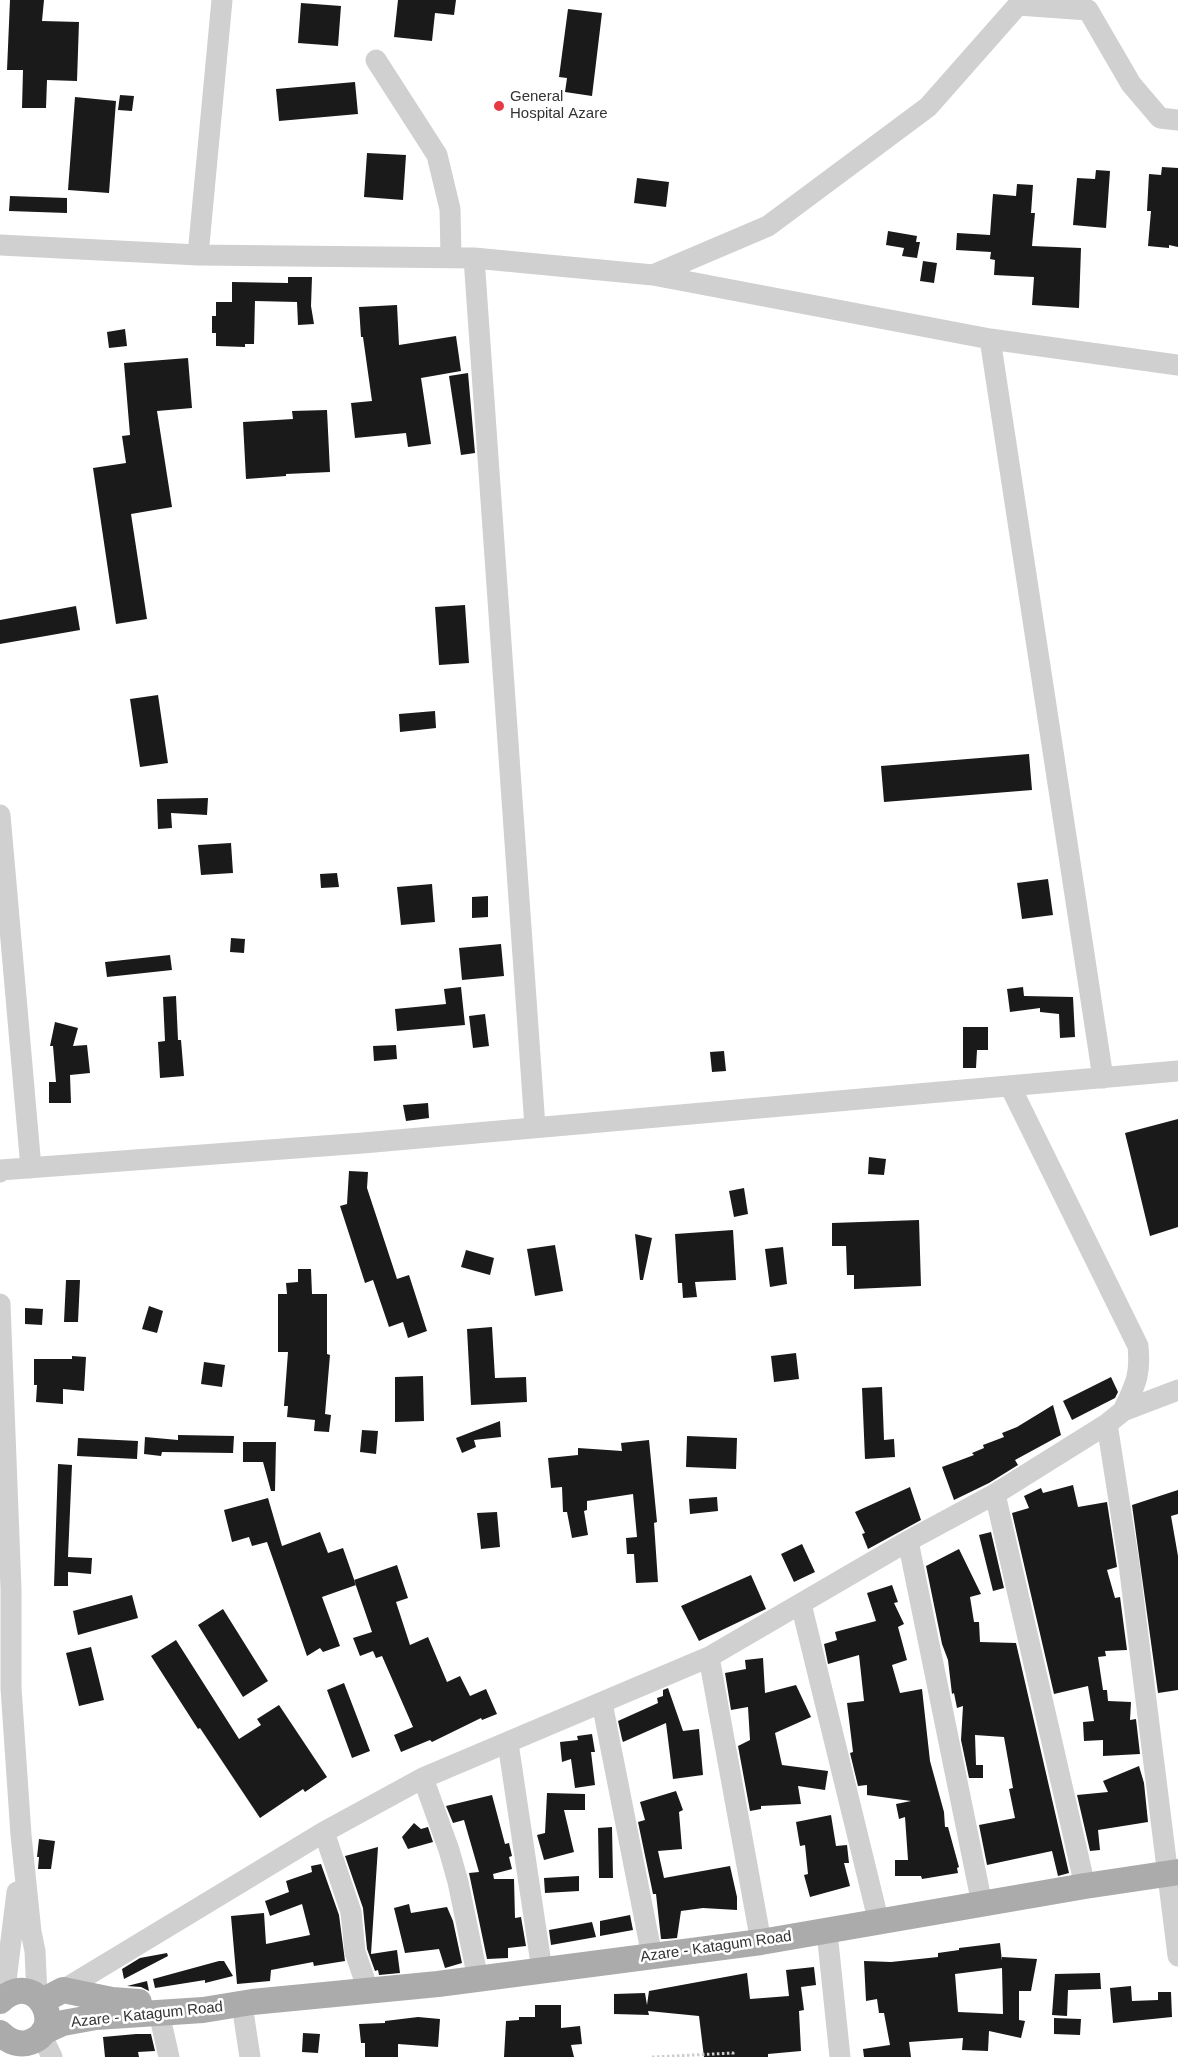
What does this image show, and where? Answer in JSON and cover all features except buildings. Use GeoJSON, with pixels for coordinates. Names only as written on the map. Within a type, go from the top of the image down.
{"type":"FeatureCollection","features":[{"type":"Feature","properties":{"kind":"main road","name":"Azare - Katagum Road"},"geometry":{"type":"LineString","coordinates":[[9,2041],[24,2043],[45,2041],[77,2020],[478,1979],[761,1942],[1085,1886],[1173,1873]]}},
{"type":"Feature","properties":{"kind":"main road","name":"Azare - Katagum Road"},"geometry":{"type":"LineString","coordinates":[[2,1999],[20,1991],[47,1996],[129,2002],[206,2000],[247,2004]]}},
{"type":"Feature","properties":{"kind":"main road"},"geometry":{"type":"LineString","coordinates":[[45,2041],[47,1996]]}},
{"type":"Feature","properties":{"kind":"street"},"geometry":{"type":"LineString","coordinates":[[198,254],[222,0]]}},
{"type":"Feature","properties":{"kind":"street"},"geometry":{"type":"LineString","coordinates":[[653,275],[768,226],[928,107],[1018,5],[1088,10],[1131,84],[1160,118],[1178,120]]}},
{"type":"Feature","properties":{"kind":"street"},"geometry":{"type":"LineString","coordinates":[[376,60],[437,155],[450,208],[451,257]]}},
{"type":"Feature","properties":{"kind":"street"},"geometry":{"type":"LineString","coordinates":[[0,245],[198,254],[474,258],[653,275],[990,339],[1178,365]]}},
{"type":"Feature","properties":{"kind":"street"},"geometry":{"type":"LineString","coordinates":[[474,258],[535,1128]]}},
{"type":"Feature","properties":{"kind":"street"},"geometry":{"type":"LineString","coordinates":[[990,339],[1103,1078]]}},
{"type":"Feature","properties":{"kind":"street"},"geometry":{"type":"LineString","coordinates":[[0,815],[30,1168]]}},
{"type":"Feature","properties":{"kind":"street"},"geometry":{"type":"LineString","coordinates":[[0,1172],[0,1170],[535,1128],[1178,1071]]}},
{"type":"Feature","properties":{"kind":"street"},"geometry":{"type":"LineString","coordinates":[[1010,1086],[1138,1346],[1140,1366],[1137,1380],[1115,1417],[1129,1564],[1173,1873],[1178,1956]]}},
{"type":"Feature","properties":{"kind":"street"},"geometry":{"type":"LineString","coordinates":[[0,1304],[6,1590],[6,1690],[35,1951],[47,1996],[324,1832],[423,1778],[709,1657],[908,1541],[995,1494],[1115,1417],[1178,1390]]}},
{"type":"Feature","properties":{"kind":"street"},"geometry":{"type":"LineString","coordinates":[[1137,1380],[1147,1402]]}},
{"type":"Feature","properties":{"kind":"street"},"geometry":{"type":"LineString","coordinates":[[995,1494],[1085,1886]]}},
{"type":"Feature","properties":{"kind":"street"},"geometry":{"type":"LineString","coordinates":[[908,1541],[982,1904]]}},
{"type":"Feature","properties":{"kind":"street"},"geometry":{"type":"LineString","coordinates":[[802,1604],[879,1923]]}},
{"type":"Feature","properties":{"kind":"street"},"geometry":{"type":"LineString","coordinates":[[709,1657],[761,1942]]}},
{"type":"Feature","properties":{"kind":"street"},"geometry":{"type":"LineString","coordinates":[[602,1703],[652,1956]]}},
{"type":"Feature","properties":{"kind":"street"},"geometry":{"type":"LineString","coordinates":[[508,1743],[542,1970]]}},
{"type":"Feature","properties":{"kind":"street"},"geometry":{"type":"LineString","coordinates":[[423,1778],[449,1850],[458,1882],[478,1979]]}},
{"type":"Feature","properties":{"kind":"street"},"geometry":{"type":"LineString","coordinates":[[324,1832],[352,1912],[355,1952],[368,1990]]}},
{"type":"Feature","properties":{"kind":"street"},"geometry":{"type":"LineString","coordinates":[[2,1999],[14,1925],[21,1835]]}},
{"type":"Feature","properties":{"kind":"street"},"geometry":{"type":"LineString","coordinates":[[827,1932],[840,2057]]}},
{"type":"Feature","properties":{"kind":"street"},"geometry":{"type":"LineString","coordinates":[[247,2004],[250,2057]]}},
{"type":"Feature","properties":{"kind":"street"},"geometry":{"type":"LineString","coordinates":[[159,2013],[168,2057]]}},
{"type":"Feature","properties":{"kind":"path"},"geometry":{"type":"LineString","coordinates":[[652,2057],[733,2053],[733,2057]]}},
{"type":"Feature","properties":{"kind":"place","name":"General Hospital Azare"},"geometry":{"type":"Point","coordinates":[499,106]}}]}
